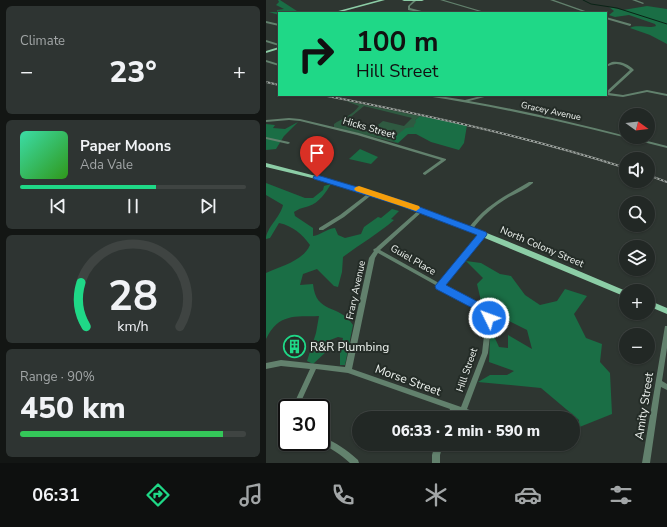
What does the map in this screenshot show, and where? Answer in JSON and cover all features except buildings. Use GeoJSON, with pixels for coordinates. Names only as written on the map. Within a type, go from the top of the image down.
{"type":"FeatureCollection","features":[{"type":"Feature","properties":{"kind":"main road"},"geometry":{"type":"LineString","coordinates":[[337,12],[383,0]]}},
{"type":"Feature","properties":{"kind":"main road"},"geometry":{"type":"LineString","coordinates":[[404,0],[422,0]]}},
{"type":"Feature","properties":{"kind":"main road"},"geometry":{"type":"LineString","coordinates":[[266,52],[278,48]]}},
{"type":"Feature","properties":{"kind":"main road","name":"North Colony Street"},"geometry":{"type":"LineString","coordinates":[[266,165],[372,193],[422,210],[619,291]]}},
{"type":"Feature","properties":{"kind":"main road"},"geometry":{"type":"LineString","coordinates":[[655,306],[667,311]]}},
{"type":"Feature","properties":{"kind":"street"},"geometry":{"type":"LineString","coordinates":[[415,0],[409,6],[409,9],[423,12]]}},
{"type":"Feature","properties":{"kind":"street"},"geometry":{"type":"LineString","coordinates":[[441,0],[483,12]]}},
{"type":"Feature","properties":{"kind":"street"},"geometry":{"type":"LineString","coordinates":[[551,0],[587,12]]}},
{"type":"Feature","properties":{"kind":"street"},"geometry":{"type":"LineString","coordinates":[[633,0],[643,3]]}},
{"type":"Feature","properties":{"kind":"street"},"geometry":{"type":"LineString","coordinates":[[607,18],[630,25]]}},
{"type":"Feature","properties":{"kind":"street"},"geometry":{"type":"LineString","coordinates":[[266,22],[278,25]]}},
{"type":"Feature","properties":{"kind":"street"},"geometry":{"type":"LineString","coordinates":[[266,40],[278,45]]}},
{"type":"Feature","properties":{"kind":"street"},"geometry":{"type":"LineString","coordinates":[[266,61],[278,65]]}},
{"type":"Feature","properties":{"kind":"street"},"geometry":{"type":"LineString","coordinates":[[607,65],[613,62],[623,64],[631,68],[631,71],[607,93]]}},
{"type":"Feature","properties":{"kind":"street"},"geometry":{"type":"LineString","coordinates":[[607,94],[623,96],[644,91],[667,95]]}},
{"type":"Feature","properties":{"kind":"street","name":"Gracey Avenue"},"geometry":{"type":"LineString","coordinates":[[433,96],[466,101],[572,123],[619,135]]}},
{"type":"Feature","properties":{"kind":"street"},"geometry":{"type":"LineString","coordinates":[[466,101],[486,96]]}},
{"type":"Feature","properties":{"kind":"street","name":"Hicks Street"},"geometry":{"type":"LineString","coordinates":[[266,121],[289,119],[300,120],[364,135],[444,160],[425,174]]}},
{"type":"Feature","properties":{"kind":"street"},"geometry":{"type":"LineString","coordinates":[[266,138],[288,143]]}},
{"type":"Feature","properties":{"kind":"street","name":"Gracey Avenue"},"geometry":{"type":"LineString","coordinates":[[655,144],[667,147]]}},
{"type":"Feature","properties":{"kind":"street"},"geometry":{"type":"LineString","coordinates":[[470,229],[478,217],[486,210],[531,183]]}},
{"type":"Feature","properties":{"kind":"street"},"geometry":{"type":"LineString","coordinates":[[321,229],[372,193]]}},
{"type":"Feature","properties":{"kind":"street","name":"Frary Avenue"},"geometry":{"type":"LineString","coordinates":[[348,370],[371,262],[376,250],[422,210]]}},
{"type":"Feature","properties":{"kind":"street"},"geometry":{"type":"LineString","coordinates":[[440,286],[483,234]]}},
{"type":"Feature","properties":{"kind":"street","name":"Guiel Place"},"geometry":{"type":"LineString","coordinates":[[376,250],[440,286]]}},
{"type":"Feature","properties":{"kind":"street","name":"Hill Street"},"geometry":{"type":"LineString","coordinates":[[440,286],[486,311],[489,318],[485,353],[463,411]]}},
{"type":"Feature","properties":{"kind":"street","name":"Amity Street"},"geometry":{"type":"LineString","coordinates":[[646,463],[667,328]]}},
{"type":"Feature","properties":{"kind":"street","name":"Morse Street"},"geometry":{"type":"LineString","coordinates":[[266,366],[281,363],[348,370],[463,411]]}},
{"type":"Feature","properties":{"kind":"street"},"geometry":{"type":"LineString","coordinates":[[299,399],[314,366]]}},
{"type":"Feature","properties":{"kind":"street"},"geometry":{"type":"LineString","coordinates":[[659,383],[667,387]]}},
{"type":"Feature","properties":{"kind":"street"},"geometry":{"type":"LineString","coordinates":[[330,444],[342,451],[355,463]]}},
{"type":"Feature","properties":{"kind":"street"},"geometry":{"type":"LineString","coordinates":[[436,463],[437,451]]}},
{"type":"Feature","properties":{"kind":"green space"},"geometry":{"type":"Polygon","coordinates":[[[278,0],[280,0],[298,12],[278,12],[278,15],[269,12],[277,12],[277,10],[284,9],[276,5],[279,2],[278,0]]]}},
{"type":"Feature","properties":{"kind":"green space"},"geometry":{"type":"Polygon","coordinates":[[[647,6],[667,9],[667,44],[650,35],[630,28],[636,26],[653,27],[656,26],[655,24],[629,15],[615,17],[609,15],[614,11],[609,7],[623,10],[647,6]]]}},
{"type":"Feature","properties":{"kind":"green space"},"geometry":{"type":"Polygon","coordinates":[[[346,101],[420,116],[415,120],[417,122],[414,127],[393,141],[398,143],[334,127],[334,124],[351,114],[359,106],[346,101]],[[364,106],[341,125],[369,132],[383,121],[404,126],[412,118],[364,106]]]}},
{"type":"Feature","properties":{"kind":"green space"},"geometry":{"type":"Polygon","coordinates":[[[420,116],[467,125],[464,143],[459,150],[431,142],[416,134],[408,134],[398,143],[393,141],[392,139],[406,128],[414,127],[416,122],[415,120],[420,116]]]}},
{"type":"Feature","properties":{"kind":"green space"},"geometry":{"type":"Polygon","coordinates":[[[298,122],[284,136],[276,149],[266,150],[266,124],[275,125],[273,128],[285,129],[298,122]]]}},
{"type":"Feature","properties":{"kind":"green space"},"geometry":{"type":"Polygon","coordinates":[[[360,149],[378,157],[371,164],[349,159],[360,149]]]}},
{"type":"Feature","properties":{"kind":"green space"},"geometry":{"type":"Polygon","coordinates":[[[266,183],[305,198],[313,198],[323,190],[324,186],[331,184],[322,197],[313,205],[294,212],[295,216],[313,228],[313,236],[335,228],[338,235],[345,238],[361,234],[364,227],[378,217],[381,218],[392,209],[399,211],[391,219],[394,220],[388,225],[343,257],[342,272],[338,287],[334,286],[317,269],[303,274],[300,285],[313,284],[315,294],[323,305],[347,318],[353,325],[345,365],[340,365],[340,350],[343,338],[338,337],[330,340],[328,350],[313,364],[307,361],[316,333],[319,316],[288,318],[276,325],[266,339],[266,273],[297,259],[307,251],[310,245],[297,231],[289,226],[279,223],[270,238],[266,239],[268,231],[283,205],[266,195],[266,183]]]}},
{"type":"Feature","properties":{"kind":"green space"},"geometry":{"type":"Polygon","coordinates":[[[466,261],[481,263],[500,274],[511,276],[525,295],[540,305],[557,301],[565,289],[587,296],[574,314],[586,338],[602,344],[600,362],[610,373],[612,414],[580,427],[580,411],[568,411],[541,388],[478,382],[490,375],[507,375],[514,371],[489,362],[490,336],[493,334],[499,347],[508,348],[508,335],[532,349],[527,330],[499,316],[499,325],[494,327],[488,312],[482,305],[477,284],[483,278],[466,261]]]}},
{"type":"Feature","properties":{"kind":"waterway"},"geometry":{"type":"LineString","coordinates":[[583,0],[591,4],[617,8],[667,24]]}},
{"type":"Feature","properties":{"kind":"railway"},"geometry":{"type":"LineString","coordinates":[[266,82],[278,85]]}},
{"type":"Feature","properties":{"kind":"railway"},"geometry":{"type":"LineString","coordinates":[[327,96],[399,110],[513,136],[619,166]]}},
{"type":"Feature","properties":{"kind":"railway"},"geometry":{"type":"LineString","coordinates":[[655,178],[667,182]]}},
{"type":"Feature","properties":{"kind":"slow traffic"},"geometry":{"type":"LineString","coordinates":[[359,189],[416,208]]}},
{"type":"Feature","properties":{"kind":"place","name":"R&R Plumbing"},"geometry":{"type":"Point","coordinates":[295,347]}},
{"type":"Feature","properties":{"kind":"route"},"geometry":{"type":"LineString","coordinates":[[317,177],[372,193],[483,234],[440,286],[486,311],[489,318]]}}]}
